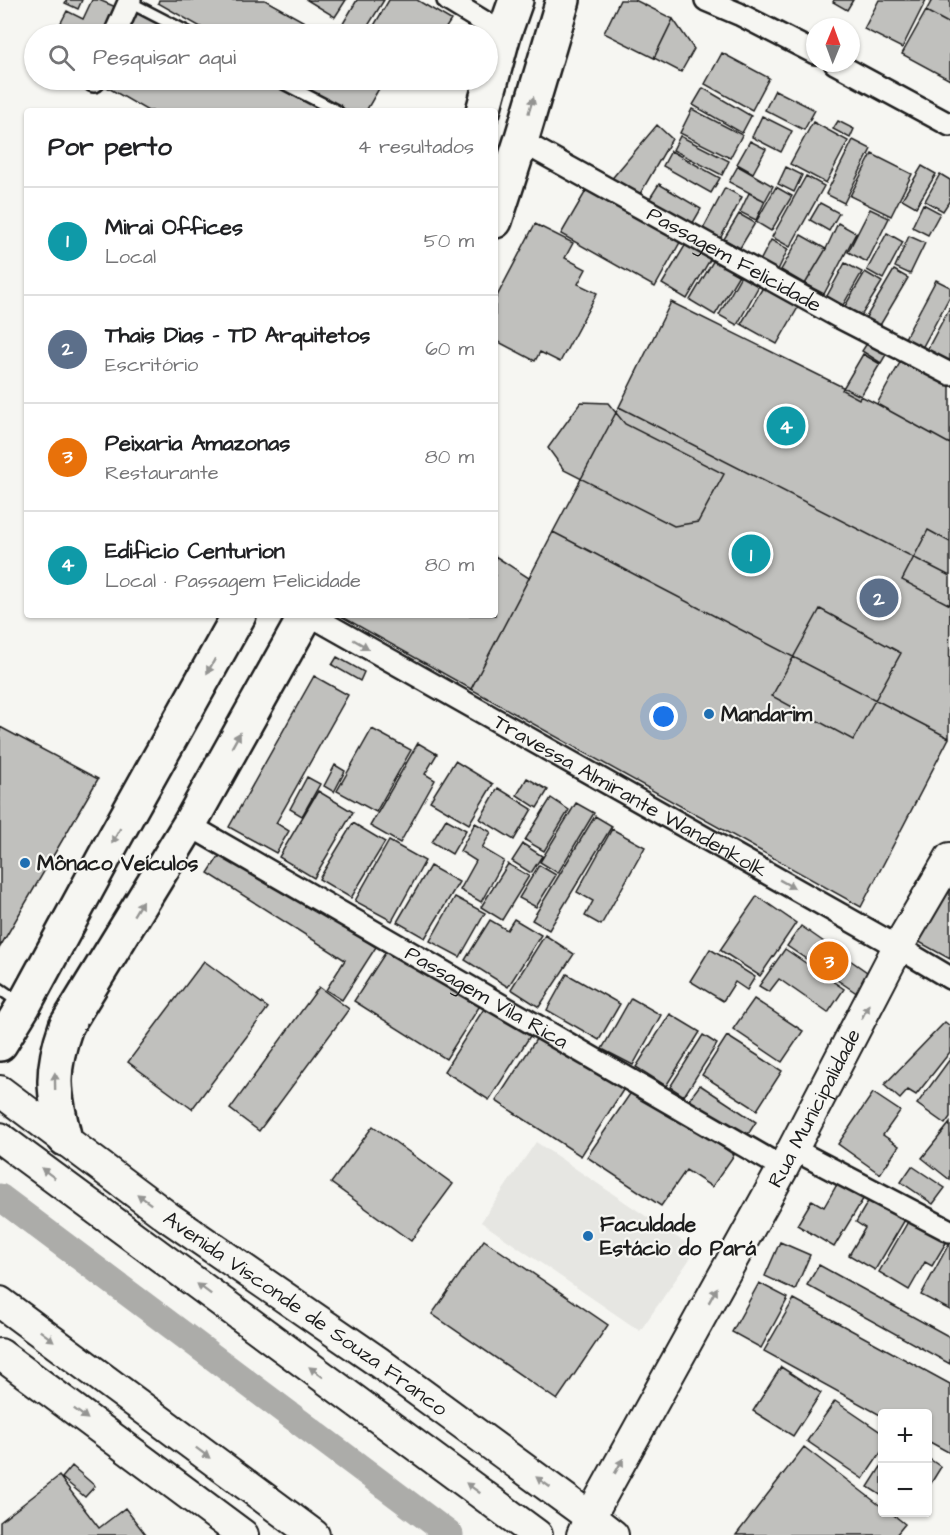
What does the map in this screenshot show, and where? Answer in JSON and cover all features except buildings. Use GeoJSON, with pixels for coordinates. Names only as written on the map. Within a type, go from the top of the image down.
{"type":"FeatureCollection","features":[{"type":"Feature","properties":{"kind":"main road"},"geometry":{"type":"LineString","coordinates":[[498,56],[516,0]]}},
{"type":"Feature","properties":{"kind":"main road"},"geometry":{"type":"LineString","coordinates":[[498,212],[563,0]]}},
{"type":"Feature","properties":{"kind":"main road"},"geometry":{"type":"LineString","coordinates":[[484,108],[489,90]]}},
{"type":"Feature","properties":{"kind":"main road"},"geometry":{"type":"LineString","coordinates":[[0,1044],[12,997],[113,841],[237,618]]}},
{"type":"Feature","properties":{"kind":"main road"},"geometry":{"type":"LineString","coordinates":[[64,1139],[54,1088],[59,1045],[66,1026],[189,825],[306,618]]}},
{"type":"Feature","properties":{"kind":"main road","name":"Rua Municipalidade"},"geometry":{"type":"LineString","coordinates":[[595,1529],[898,947],[950,858]]}},
{"type":"Feature","properties":{"kind":"main road","name":"Avenida Visconde de Souza Franco"},"geometry":{"type":"LineString","coordinates":[[0,1091],[168,1217],[377,1361],[595,1529]]}},
{"type":"Feature","properties":{"kind":"main road","name":"Avenida Visconde de Souza Franco"},"geometry":{"type":"LineString","coordinates":[[0,1137],[537,1535]]}},
{"type":"Feature","properties":{"kind":"main road"},"geometry":{"type":"LineString","coordinates":[[0,1302],[314,1535]]}},
{"type":"Feature","properties":{"kind":"main road"},"geometry":{"type":"LineString","coordinates":[[251,1324],[377,1361]]}},
{"type":"Feature","properties":{"kind":"main road"},"geometry":{"type":"LineString","coordinates":[[0,1354],[242,1535]]}},
{"type":"Feature","properties":{"kind":"street"},"geometry":{"type":"LineString","coordinates":[[448,0],[488,24]]}},
{"type":"Feature","properties":{"kind":"street"},"geometry":{"type":"LineString","coordinates":[[706,0],[806,48]]}},
{"type":"Feature","properties":{"kind":"street"},"geometry":{"type":"LineString","coordinates":[[119,24],[129,1]]}},
{"type":"Feature","properties":{"kind":"street"},"geometry":{"type":"LineString","coordinates":[[498,30],[504,34]]}},
{"type":"Feature","properties":{"kind":"street"},"geometry":{"type":"LineString","coordinates":[[852,72],[950,125]]}},
{"type":"Feature","properties":{"kind":"street","name":"Passagem Felicidade"},"geometry":{"type":"LineString","coordinates":[[521,141],[839,317],[950,374]]}},
{"type":"Feature","properties":{"kind":"street","name":"Travessa Almirante Wandenkolk"},"geometry":{"type":"LineString","coordinates":[[313,618],[950,978]]}},
{"type":"Feature","properties":{"kind":"street","name":"Passagem Vila Rica"},"geometry":{"type":"LineString","coordinates":[[189,825],[788,1159],[950,1231]]}},
{"type":"Feature","properties":{"kind":"lane"},"geometry":{"type":"LineString","coordinates":[[129,1],[172,24]]}},
{"type":"Feature","properties":{"kind":"lane"},"geometry":{"type":"LineString","coordinates":[[296,90],[331,108]]}},
{"type":"Feature","properties":{"kind":"shaded area","name":"Faculdade Estácio do Pará"},"geometry":{"type":"Polygon","coordinates":[[[536,1142],[696,1250],[640,1331],[481,1222],[536,1142]]]}},
{"type":"Feature","properties":{"kind":"waterway"},"geometry":{"type":"LineString","coordinates":[[0,1197],[450,1535]]}},
{"type":"Feature","properties":{"kind":"place","name":"Edificio Centurion"},"geometry":{"type":"Point","coordinates":[786,426]}},
{"type":"Feature","properties":{"kind":"place","name":"Mirai Offices"},"geometry":{"type":"Point","coordinates":[751,554]}},
{"type":"Feature","properties":{"kind":"place","name":"Thais Dias - TD Arquitetos"},"geometry":{"type":"Point","coordinates":[879,598]}},
{"type":"Feature","properties":{"kind":"place","name":"Mandarim"},"geometry":{"type":"Point","coordinates":[709,714]}},
{"type":"Feature","properties":{"kind":"place","name":"Mônaco Veículos"},"geometry":{"type":"Point","coordinates":[25,863]}},
{"type":"Feature","properties":{"kind":"place","name":"Peixaria Amazonas"},"geometry":{"type":"Point","coordinates":[829,961]}},
{"type":"Feature","properties":{"kind":"place","name":"Faculdade Estácio do Pará"},"geometry":{"type":"Point","coordinates":[588,1236]}}]}
